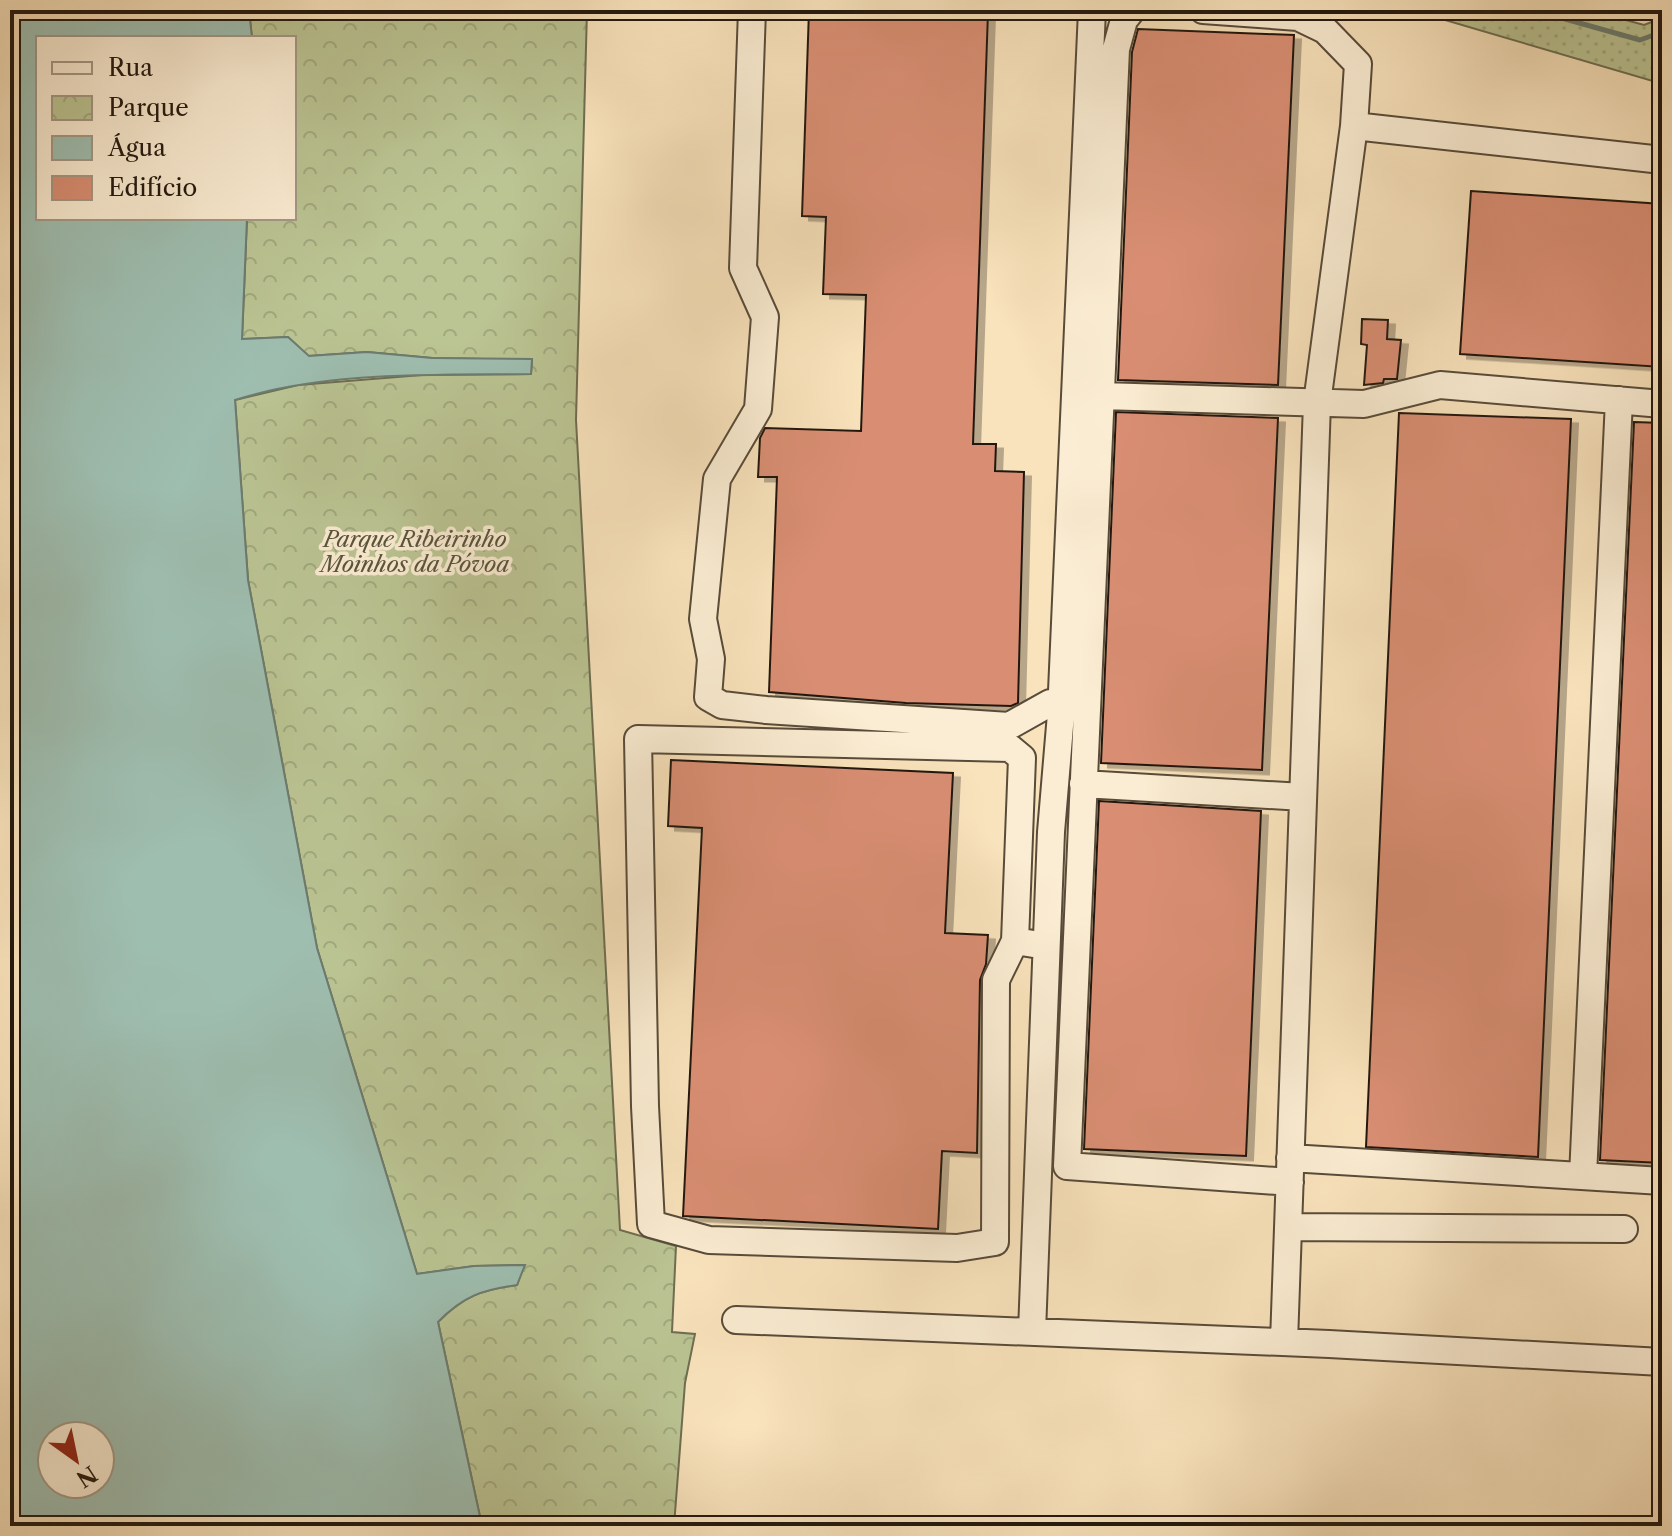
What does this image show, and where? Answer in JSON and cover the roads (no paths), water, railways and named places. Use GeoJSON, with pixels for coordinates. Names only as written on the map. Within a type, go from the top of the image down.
{"type":"FeatureCollection","features":[{"type":"Feature","properties":{"kind":"street"},"geometry":{"type":"LineString","coordinates":[[752,10],[743,268],[765,317],[758,409],[717,479],[703,619],[711,659],[708,697],[722,705],[766,710],[1009,726],[1050,703],[1061,714]]}},
{"type":"Feature","properties":{"kind":"street"},"geometry":{"type":"LineString","coordinates":[[1032,1332],[1051,832],[1061,714],[1092,10]]}},
{"type":"Feature","properties":{"kind":"street"},"geometry":{"type":"LineString","coordinates":[[1132,10],[1124,20],[1116,49],[1067,1166],[1583,1176],[1662,1181]]}},
{"type":"Feature","properties":{"kind":"street"},"geometry":{"type":"LineString","coordinates":[[1203,10],[1298,17],[1325,30],[1358,64],[1354,126],[1317,403],[1284,1342]]}},
{"type":"Feature","properties":{"kind":"street"},"geometry":{"type":"LineString","coordinates":[[1354,126],[1662,160]]}},
{"type":"Feature","properties":{"kind":"street"},"geometry":{"type":"LineString","coordinates":[[1102,396],[1364,404],[1440,385],[1662,404]]}},
{"type":"Feature","properties":{"kind":"street"},"geometry":{"type":"LineString","coordinates":[[1583,1176],[1619,400]]}},
{"type":"Feature","properties":{"kind":"street"},"geometry":{"type":"LineString","coordinates":[[638,739],[1010,748],[1022,758],[1015,941],[996,980],[995,1242],[957,1248],[709,1240],[651,1224],[645,1106],[638,739]]}},
{"type":"Feature","properties":{"kind":"street"},"geometry":{"type":"LineString","coordinates":[[1083,784],[1303,797]]}},
{"type":"Feature","properties":{"kind":"street"},"geometry":{"type":"LineString","coordinates":[[1015,941],[1046,946]]}},
{"type":"Feature","properties":{"kind":"street"},"geometry":{"type":"LineString","coordinates":[[1288,1227],[1624,1229]]}},
{"type":"Feature","properties":{"kind":"street"},"geometry":{"type":"LineString","coordinates":[[736,1320],[1284,1342],[1662,1362]]}},
{"type":"Feature","properties":{"kind":"water"},"geometry":{"type":"Polygon","coordinates":[[[10,10],[249,10],[252,36],[36,36],[36,220],[247,220],[242,339],[288,337],[309,356],[367,352],[432,358],[532,359],[531,374],[343,379],[235,400],[248,580],[317,948],[417,1274],[474,1266],[525,1265],[517,1285],[474,1296],[456,1306],[438,1322],[482,1526],[10,1526],[10,10]]]}},
{"type":"Feature","properties":{"kind":"waterway"},"geometry":{"type":"LineString","coordinates":[[1533,10],[1640,40],[1662,32]]}},
{"type":"Feature","properties":{"kind":"park label","name":"Parque Ribeirinho Moinhos da Póvoa"},"geometry":{"type":"Point","coordinates":[415,552]}}]}
